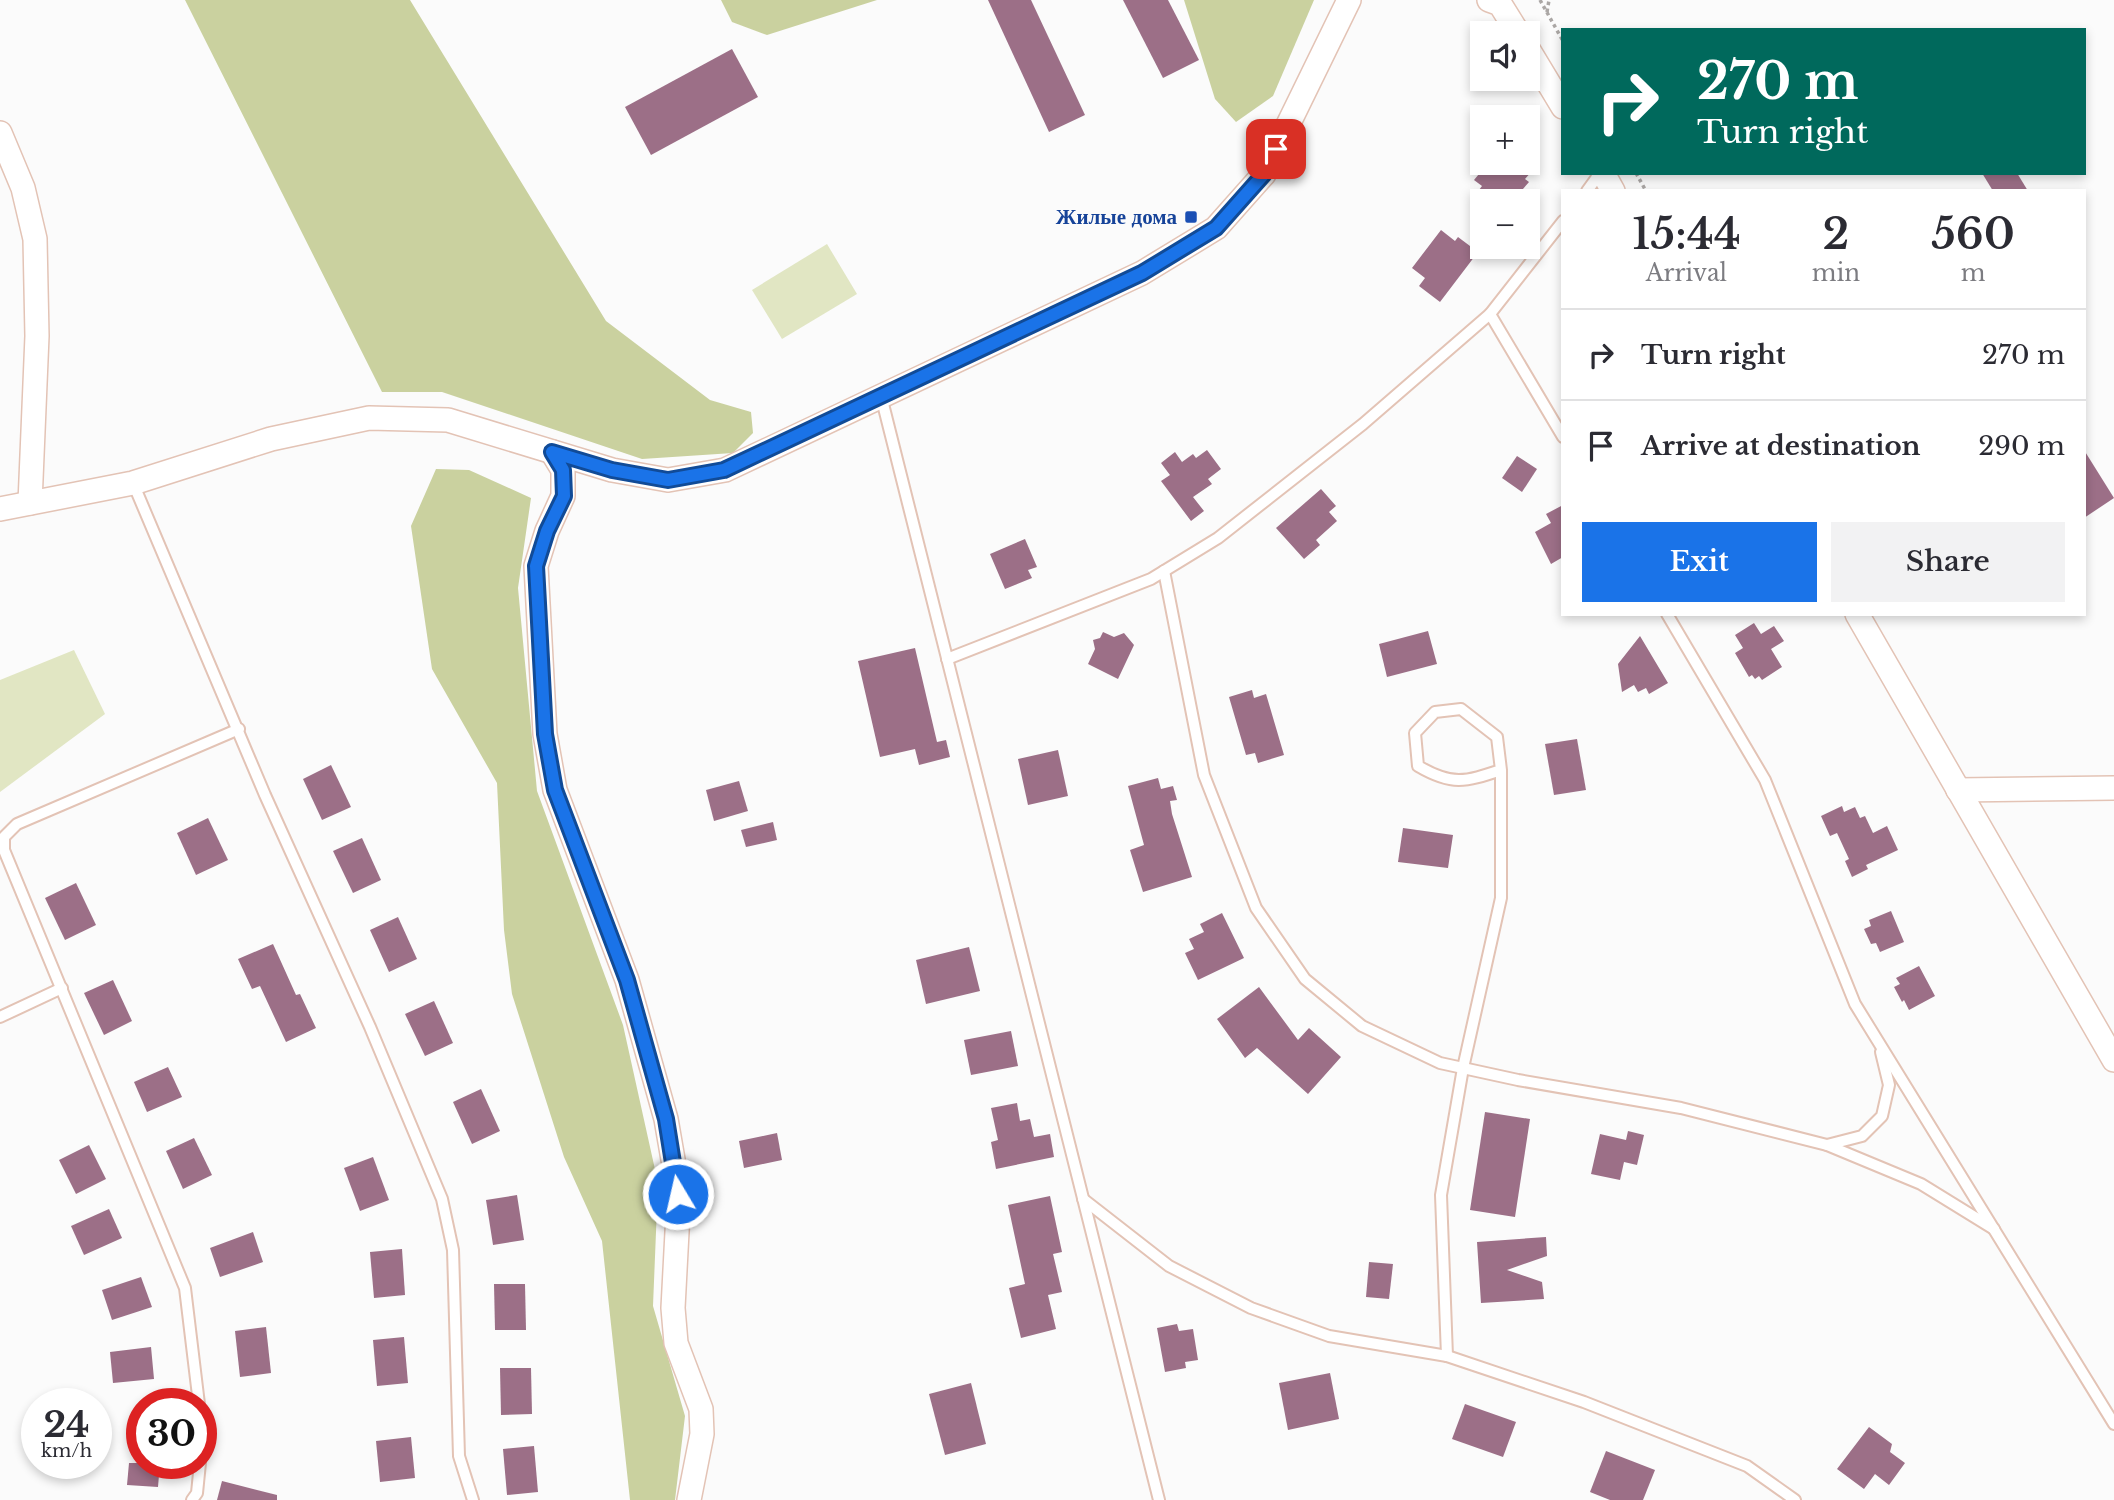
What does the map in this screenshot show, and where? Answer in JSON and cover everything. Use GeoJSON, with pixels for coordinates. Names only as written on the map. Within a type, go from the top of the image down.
{"type":"FeatureCollection","features":[{"type":"Feature","properties":{"kind":"street"},"geometry":{"type":"LineString","coordinates":[[0,509],[133,483],[271,439],[369,418],[448,420],[612,470],[668,480],[724,470],[1142,273],[1216,228],[1264,174],[1349,0]]}},
{"type":"Feature","properties":{"kind":"street"},"geometry":{"type":"LineString","coordinates":[[1489,0],[1500,4],[1511,21]]}},
{"type":"Feature","properties":{"kind":"street"},"geometry":{"type":"LineString","coordinates":[[1540,69],[1561,104]]}},
{"type":"Feature","properties":{"kind":"street"},"geometry":{"type":"LineString","coordinates":[[0,133],[23,188],[35,239],[37,336],[30,503]]}},
{"type":"Feature","properties":{"kind":"street"},"geometry":{"type":"LineString","coordinates":[[552,452],[563,470],[564,496],[547,531],[536,566],[545,734],[555,790],[627,980],[666,1119],[678,1194],[673,1308],[676,1343],[701,1409],[702,1433],[690,1500]]}},
{"type":"Feature","properties":{"kind":"street"},"geometry":{"type":"LineString","coordinates":[[1858,616],[2114,1060]]}},
{"type":"Feature","properties":{"kind":"street"},"geometry":{"type":"LineString","coordinates":[[1958,790],[2114,788]]}},
{"type":"Feature","properties":{"kind":"lane"},"geometry":{"type":"LineString","coordinates":[[1589,189],[1600,175]]}},
{"type":"Feature","properties":{"kind":"lane"},"geometry":{"type":"LineString","coordinates":[[947,659],[1151,579],[1218,538],[1363,424],[1490,314],[1561,224]]}},
{"type":"Feature","properties":{"kind":"lane"},"geometry":{"type":"LineString","coordinates":[[1490,314],[1561,434]]}},
{"type":"Feature","properties":{"kind":"lane"},"geometry":{"type":"LineString","coordinates":[[881,396],[1159,1500]]}},
{"type":"Feature","properties":{"kind":"lane"},"geometry":{"type":"LineString","coordinates":[[133,483],[265,795],[370,1027],[442,1199],[453,1250],[459,1456],[473,1500]]}},
{"type":"Feature","properties":{"kind":"lane"},"geometry":{"type":"LineString","coordinates":[[1164,571],[1204,775],[1256,908],[1305,979],[1362,1026],[1440,1063],[1518,1080],[1681,1108],[1827,1145],[1921,1184],[1994,1229]]}},
{"type":"Feature","properties":{"kind":"lane"},"geometry":{"type":"LineString","coordinates":[[1668,616],[1765,780],[1855,1004],[2114,1424]]}},
{"type":"Feature","properties":{"kind":"lane"},"geometry":{"type":"LineString","coordinates":[[1447,1356],[1441,1195],[1463,1068],[1501,898],[1501,770],[1497,737],[1461,709],[1435,712],[1415,733],[1418,766],[1441,779],[1470,780],[1501,770]]}},
{"type":"Feature","properties":{"kind":"lane"},"geometry":{"type":"LineString","coordinates":[[197,1388],[185,1288],[4,850],[4,837],[17,824],[239,729]]}},
{"type":"Feature","properties":{"kind":"lane"},"geometry":{"type":"LineString","coordinates":[[0,1017],[62,988]]}},
{"type":"Feature","properties":{"kind":"lane"},"geometry":{"type":"LineString","coordinates":[[1827,1145],[1862,1136],[1882,1116],[1889,1084],[1879,1042]]}},
{"type":"Feature","properties":{"kind":"lane"},"geometry":{"type":"LineString","coordinates":[[1083,1199],[1169,1266],[1251,1308],[1329,1336],[1447,1356],[1584,1402],[1747,1466],[1795,1500]]}},
{"type":"Feature","properties":{"kind":"lane"},"geometry":{"type":"LineString","coordinates":[[192,1500],[197,1493],[198,1479]]}},
{"type":"Feature","properties":{"kind":"path"},"geometry":{"type":"LineString","coordinates":[[1540,0],[1561,38]]}},
{"type":"Feature","properties":{"kind":"path"},"geometry":{"type":"LineString","coordinates":[[1547,13],[1549,0]]}},
{"type":"Feature","properties":{"kind":"green space"},"geometry":{"type":"Polygon","coordinates":[[[185,0],[410,0],[606,321],[710,400],[751,412],[753,433],[733,453],[642,459],[442,392],[382,392],[185,0]]]}},
{"type":"Feature","properties":{"kind":"green space"},"geometry":{"type":"Polygon","coordinates":[[[721,0],[877,0],[767,35],[732,22],[721,0]]]}},
{"type":"Feature","properties":{"kind":"green space"},"geometry":{"type":"Polygon","coordinates":[[[1184,0],[1314,0],[1273,96],[1236,122],[1215,99],[1184,0]]]}},
{"type":"Feature","properties":{"kind":"green space"},"geometry":{"type":"Polygon","coordinates":[[[827,244],[857,294],[782,339],[752,290],[827,244]]]}},
{"type":"Feature","properties":{"kind":"green space"},"geometry":{"type":"Polygon","coordinates":[[[436,469],[469,470],[531,498],[518,588],[537,791],[623,1025],[658,1183],[653,1306],[685,1416],[675,1500],[630,1500],[602,1241],[564,1157],[512,994],[504,930],[497,783],[432,669],[411,526],[436,469]]]}},
{"type":"Feature","properties":{"kind":"green space"},"geometry":{"type":"Polygon","coordinates":[[[74,650],[105,714],[0,792],[0,680],[74,650]]]}},
{"type":"Feature","properties":{"kind":"building"},"geometry":{"type":"Polygon","coordinates":[[[988,0],[1031,0],[1085,115],[1049,132],[988,0]]]}},
{"type":"Feature","properties":{"kind":"building"},"geometry":{"type":"Polygon","coordinates":[[[1123,0],[1168,0],[1199,60],[1163,78],[1123,0]]]}},
{"type":"Feature","properties":{"kind":"building"},"geometry":{"type":"Polygon","coordinates":[[[732,49],[758,97],[651,155],[625,107],[732,49]]]}},
{"type":"Feature","properties":{"kind":"building"},"geometry":{"type":"Polygon","coordinates":[[[1478,175],[1528,175],[1525,179],[1529,182],[1523,189],[1480,189],[1482,186],[1474,180],[1478,175]]]}},
{"type":"Feature","properties":{"kind":"building"},"geometry":{"type":"Polygon","coordinates":[[[1983,175],[2018,175],[2027,189],[1992,189],[1983,175]]]}},
{"type":"Feature","properties":{"kind":"building"},"geometry":{"type":"Polygon","coordinates":[[[1441,230],[1455,241],[1458,237],[1470,246],[1470,259],[1473,259],[1440,302],[1419,286],[1425,278],[1412,268],[1441,230]]]}},
{"type":"Feature","properties":{"kind":"building"},"geometry":{"type":"Polygon","coordinates":[[[1207,450],[1221,469],[1208,479],[1212,484],[1193,497],[1204,511],[1191,521],[1161,481],[1170,475],[1161,463],[1175,452],[1182,462],[1193,454],[1196,458],[1207,450]]]}},
{"type":"Feature","properties":{"kind":"building"},"geometry":{"type":"Polygon","coordinates":[[[2086,453],[2114,498],[2086,517],[2086,453]]]}},
{"type":"Feature","properties":{"kind":"building"},"geometry":{"type":"Polygon","coordinates":[[[1517,456],[1537,469],[1522,492],[1502,478],[1517,456]]]}},
{"type":"Feature","properties":{"kind":"building"},"geometry":{"type":"Polygon","coordinates":[[[1321,489],[1336,506],[1329,512],[1337,521],[1316,540],[1320,545],[1304,559],[1276,528],[1321,489]]]}},
{"type":"Feature","properties":{"kind":"building"},"geometry":{"type":"Polygon","coordinates":[[[1561,506],[1561,558],[1551,564],[1535,532],[1551,523],[1546,514],[1561,506]]]}},
{"type":"Feature","properties":{"kind":"building"},"geometry":{"type":"Polygon","coordinates":[[[1025,539],[1037,567],[1028,570],[1032,578],[1005,589],[990,554],[1025,539]]]}},
{"type":"Feature","properties":{"kind":"building"},"geometry":{"type":"Polygon","coordinates":[[[1754,623],[1761,634],[1774,626],[1784,641],[1771,649],[1782,667],[1762,680],[1759,676],[1755,679],[1752,675],[1749,677],[1735,653],[1743,648],[1735,635],[1754,623]]]}},
{"type":"Feature","properties":{"kind":"building"},"geometry":{"type":"Polygon","coordinates":[[[1428,631],[1437,664],[1387,677],[1379,644],[1428,631]]]}},
{"type":"Feature","properties":{"kind":"building"},"geometry":{"type":"Polygon","coordinates":[[[1103,632],[1114,637],[1124,633],[1134,645],[1118,679],[1088,664],[1095,649],[1093,640],[1100,638],[1103,632]]]}},
{"type":"Feature","properties":{"kind":"building"},"geometry":{"type":"Polygon","coordinates":[[[1640,636],[1668,683],[1649,694],[1646,688],[1638,692],[1634,685],[1622,692],[1618,664],[1640,636]]]}},
{"type":"Feature","properties":{"kind":"building"},"geometry":{"type":"Polygon","coordinates":[[[915,648],[937,742],[946,740],[950,757],[919,765],[915,749],[880,757],[858,661],[915,648]]]}},
{"type":"Feature","properties":{"kind":"building"},"geometry":{"type":"Polygon","coordinates":[[[1252,690],[1254,698],[1266,694],[1284,755],[1258,763],[1255,753],[1246,755],[1229,697],[1252,690]]]}},
{"type":"Feature","properties":{"kind":"building"},"geometry":{"type":"Polygon","coordinates":[[[1577,739],[1586,790],[1554,795],[1545,744],[1577,739]]]}},
{"type":"Feature","properties":{"kind":"building"},"geometry":{"type":"Polygon","coordinates":[[[1058,750],[1068,796],[1028,805],[1018,759],[1058,750]]]}},
{"type":"Feature","properties":{"kind":"building"},"geometry":{"type":"Polygon","coordinates":[[[331,765],[351,807],[322,820],[303,779],[331,765]]]}},
{"type":"Feature","properties":{"kind":"building"},"geometry":{"type":"Polygon","coordinates":[[[1158,778],[1161,789],[1173,786],[1177,800],[1170,801],[1172,814],[1192,877],[1143,892],[1130,850],[1144,845],[1128,786],[1158,778]]]}},
{"type":"Feature","properties":{"kind":"building"},"geometry":{"type":"Polygon","coordinates":[[[739,781],[748,811],[714,821],[706,790],[739,781]]]}},
{"type":"Feature","properties":{"kind":"building"},"geometry":{"type":"Polygon","coordinates":[[[1842,806],[1844,812],[1855,807],[1860,818],[1865,816],[1873,833],[1887,826],[1898,850],[1866,865],[1868,869],[1852,877],[1845,861],[1849,859],[1837,833],[1830,836],[1821,816],[1842,806]]]}},
{"type":"Feature","properties":{"kind":"building"},"geometry":{"type":"Polygon","coordinates":[[[208,818],[228,860],[196,875],[177,833],[208,818]]]}},
{"type":"Feature","properties":{"kind":"building"},"geometry":{"type":"Polygon","coordinates":[[[773,822],[777,840],[746,847],[741,830],[773,822]]]}},
{"type":"Feature","properties":{"kind":"building"},"geometry":{"type":"Polygon","coordinates":[[[1403,828],[1453,835],[1448,868],[1398,862],[1403,828]]]}},
{"type":"Feature","properties":{"kind":"building"},"geometry":{"type":"Polygon","coordinates":[[[362,838],[381,880],[353,893],[333,851],[362,838]]]}},
{"type":"Feature","properties":{"kind":"building"},"geometry":{"type":"Polygon","coordinates":[[[76,883],[96,925],[65,940],[45,898],[76,883]]]}},
{"type":"Feature","properties":{"kind":"building"},"geometry":{"type":"Polygon","coordinates":[[[1891,911],[1904,942],[1880,952],[1876,943],[1871,944],[1864,929],[1871,926],[1869,920],[1891,911]]]}},
{"type":"Feature","properties":{"kind":"building"},"geometry":{"type":"Polygon","coordinates":[[[1222,913],[1244,958],[1198,980],[1185,953],[1194,949],[1189,939],[1204,932],[1200,924],[1222,913]]]}},
{"type":"Feature","properties":{"kind":"building"},"geometry":{"type":"Polygon","coordinates":[[[398,917],[417,959],[389,972],[370,930],[398,917]]]}},
{"type":"Feature","properties":{"kind":"building"},"geometry":{"type":"Polygon","coordinates":[[[273,944],[296,995],[300,994],[316,1028],[286,1042],[260,986],[252,989],[238,959],[273,944]]]}},
{"type":"Feature","properties":{"kind":"building"},"geometry":{"type":"Polygon","coordinates":[[[969,947],[980,991],[926,1004],[916,960],[969,947]]]}},
{"type":"Feature","properties":{"kind":"building"},"geometry":{"type":"Polygon","coordinates":[[[1919,966],[1935,996],[1909,1010],[1894,987],[1900,984],[1896,978],[1919,966]]]}},
{"type":"Feature","properties":{"kind":"building"},"geometry":{"type":"Polygon","coordinates":[[[113,980],[132,1021],[104,1035],[84,993],[113,980]]]}},
{"type":"Feature","properties":{"kind":"building"},"geometry":{"type":"Polygon","coordinates":[[[1259,987],[1298,1040],[1309,1028],[1341,1057],[1308,1094],[1257,1048],[1245,1058],[1217,1019],[1259,987]]]}},
{"type":"Feature","properties":{"kind":"building"},"geometry":{"type":"Polygon","coordinates":[[[434,1001],[453,1043],[425,1056],[405,1014],[434,1001]]]}},
{"type":"Feature","properties":{"kind":"building"},"geometry":{"type":"Polygon","coordinates":[[[1011,1031],[1018,1066],[971,1075],[964,1040],[1011,1031]]]}},
{"type":"Feature","properties":{"kind":"building"},"geometry":{"type":"Polygon","coordinates":[[[168,1067],[182,1097],[147,1112],[134,1082],[168,1067]]]}},
{"type":"Feature","properties":{"kind":"building"},"geometry":{"type":"Polygon","coordinates":[[[481,1089],[500,1131],[472,1144],[453,1102],[481,1089]]]}},
{"type":"Feature","properties":{"kind":"building"},"geometry":{"type":"Polygon","coordinates":[[[1017,1103],[1020,1121],[1030,1119],[1034,1137],[1050,1134],[1054,1157],[996,1169],[991,1142],[998,1140],[991,1108],[1017,1103]]]}},
{"type":"Feature","properties":{"kind":"building"},"geometry":{"type":"Polygon","coordinates":[[[1485,1112],[1530,1119],[1515,1217],[1470,1210],[1485,1112]]]}},
{"type":"Feature","properties":{"kind":"building"},"geometry":{"type":"Polygon","coordinates":[[[1628,1131],[1644,1135],[1637,1165],[1624,1162],[1620,1180],[1591,1174],[1600,1134],[1626,1140],[1628,1131]]]}},
{"type":"Feature","properties":{"kind":"building"},"geometry":{"type":"Polygon","coordinates":[[[777,1133],[782,1160],[744,1168],[739,1141],[777,1133]]]}},
{"type":"Feature","properties":{"kind":"building"},"geometry":{"type":"Polygon","coordinates":[[[194,1138],[212,1175],[183,1189],[166,1151],[194,1138]]]}},
{"type":"Feature","properties":{"kind":"building"},"geometry":{"type":"Polygon","coordinates":[[[89,1145],[106,1179],[76,1194],[59,1160],[89,1145]]]}},
{"type":"Feature","properties":{"kind":"building"},"geometry":{"type":"Polygon","coordinates":[[[373,1157],[389,1200],[360,1211],[344,1168],[373,1157]]]}},
{"type":"Feature","properties":{"kind":"building"},"geometry":{"type":"Polygon","coordinates":[[[517,1195],[524,1240],[493,1245],[486,1200],[517,1195]]]}},
{"type":"Feature","properties":{"kind":"building"},"geometry":{"type":"Polygon","coordinates":[[[1050,1196],[1062,1252],[1053,1254],[1062,1292],[1048,1295],[1056,1329],[1021,1338],[1009,1288],[1025,1284],[1008,1205],[1050,1196]]]}},
{"type":"Feature","properties":{"kind":"building"},"geometry":{"type":"Polygon","coordinates":[[[109,1209],[122,1238],[84,1255],[71,1226],[109,1209]]]}},
{"type":"Feature","properties":{"kind":"building"},"geometry":{"type":"Polygon","coordinates":[[[253,1232],[263,1262],[220,1277],[210,1248],[253,1232]]]}},
{"type":"Feature","properties":{"kind":"building"},"geometry":{"type":"Polygon","coordinates":[[[1546,1237],[1547,1256],[1507,1270],[1542,1282],[1544,1299],[1481,1303],[1477,1242],[1546,1237]]]}},
{"type":"Feature","properties":{"kind":"building"},"geometry":{"type":"Polygon","coordinates":[[[402,1249],[405,1295],[374,1298],[370,1252],[402,1249]]]}},
{"type":"Feature","properties":{"kind":"building"},"geometry":{"type":"Polygon","coordinates":[[[1369,1262],[1393,1264],[1389,1299],[1366,1297],[1369,1262]]]}},
{"type":"Feature","properties":{"kind":"building"},"geometry":{"type":"Polygon","coordinates":[[[141,1277],[152,1307],[112,1320],[102,1290],[141,1277]]]}},
{"type":"Feature","properties":{"kind":"building"},"geometry":{"type":"Polygon","coordinates":[[[494,1284],[525,1284],[526,1330],[495,1330],[494,1284]]]}},
{"type":"Feature","properties":{"kind":"building"},"geometry":{"type":"Polygon","coordinates":[[[1177,1324],[1179,1331],[1193,1329],[1198,1360],[1185,1362],[1186,1368],[1165,1372],[1157,1328],[1177,1324]]]}},
{"type":"Feature","properties":{"kind":"building"},"geometry":{"type":"Polygon","coordinates":[[[266,1327],[271,1373],[240,1377],[235,1331],[266,1327]]]}},
{"type":"Feature","properties":{"kind":"building"},"geometry":{"type":"Polygon","coordinates":[[[404,1337],[408,1383],[377,1386],[373,1340],[404,1337]]]}},
{"type":"Feature","properties":{"kind":"building"},"geometry":{"type":"Polygon","coordinates":[[[151,1347],[154,1379],[113,1383],[110,1352],[151,1347]]]}},
{"type":"Feature","properties":{"kind":"building"},"geometry":{"type":"Polygon","coordinates":[[[500,1368],[531,1368],[532,1414],[501,1415],[500,1368]]]}},
{"type":"Feature","properties":{"kind":"building"},"geometry":{"type":"Polygon","coordinates":[[[1330,1373],[1339,1419],[1288,1430],[1279,1383],[1330,1373]]]}},
{"type":"Feature","properties":{"kind":"building"},"geometry":{"type":"Polygon","coordinates":[[[971,1383],[986,1444],[945,1455],[929,1394],[971,1383]]]}},
{"type":"Feature","properties":{"kind":"building"},"geometry":{"type":"Polygon","coordinates":[[[1465,1404],[1516,1422],[1503,1457],[1452,1439],[1465,1404]]]}},
{"type":"Feature","properties":{"kind":"building"},"geometry":{"type":"Polygon","coordinates":[[[1869,1427],[1892,1444],[1890,1452],[1905,1463],[1889,1485],[1875,1474],[1864,1489],[1837,1469],[1869,1427]]]}},
{"type":"Feature","properties":{"kind":"building"},"geometry":{"type":"Polygon","coordinates":[[[411,1437],[415,1478],[380,1482],[376,1441],[411,1437]]]}},
{"type":"Feature","properties":{"kind":"building"},"geometry":{"type":"Polygon","coordinates":[[[534,1446],[538,1492],[507,1495],[503,1449],[534,1446]]]}},
{"type":"Feature","properties":{"kind":"building"},"geometry":{"type":"Polygon","coordinates":[[[1606,1451],[1655,1470],[1643,1500],[1610,1500],[1590,1492],[1606,1451]]]}},
{"type":"Feature","properties":{"kind":"building"},"geometry":{"type":"Polygon","coordinates":[[[128,1479],[159,1479],[158,1487],[127,1485],[128,1479]]]}},
{"type":"Feature","properties":{"kind":"building"},"geometry":{"type":"Polygon","coordinates":[[[222,1481],[277,1495],[277,1500],[217,1500],[222,1481]]]}},
{"type":"Feature","properties":{"kind":"place","name":"Жилые дома"},"geometry":{"type":"Point","coordinates":[1191,217]}},
{"type":"Feature","properties":{"kind":"route"},"geometry":{"type":"LineString","coordinates":[[678,1194],[666,1119],[627,980],[555,790],[545,734],[536,566],[547,531],[564,496],[563,470],[552,452],[612,470],[668,480],[724,470],[1142,273],[1216,228],[1264,174],[1276,149]]}}]}
